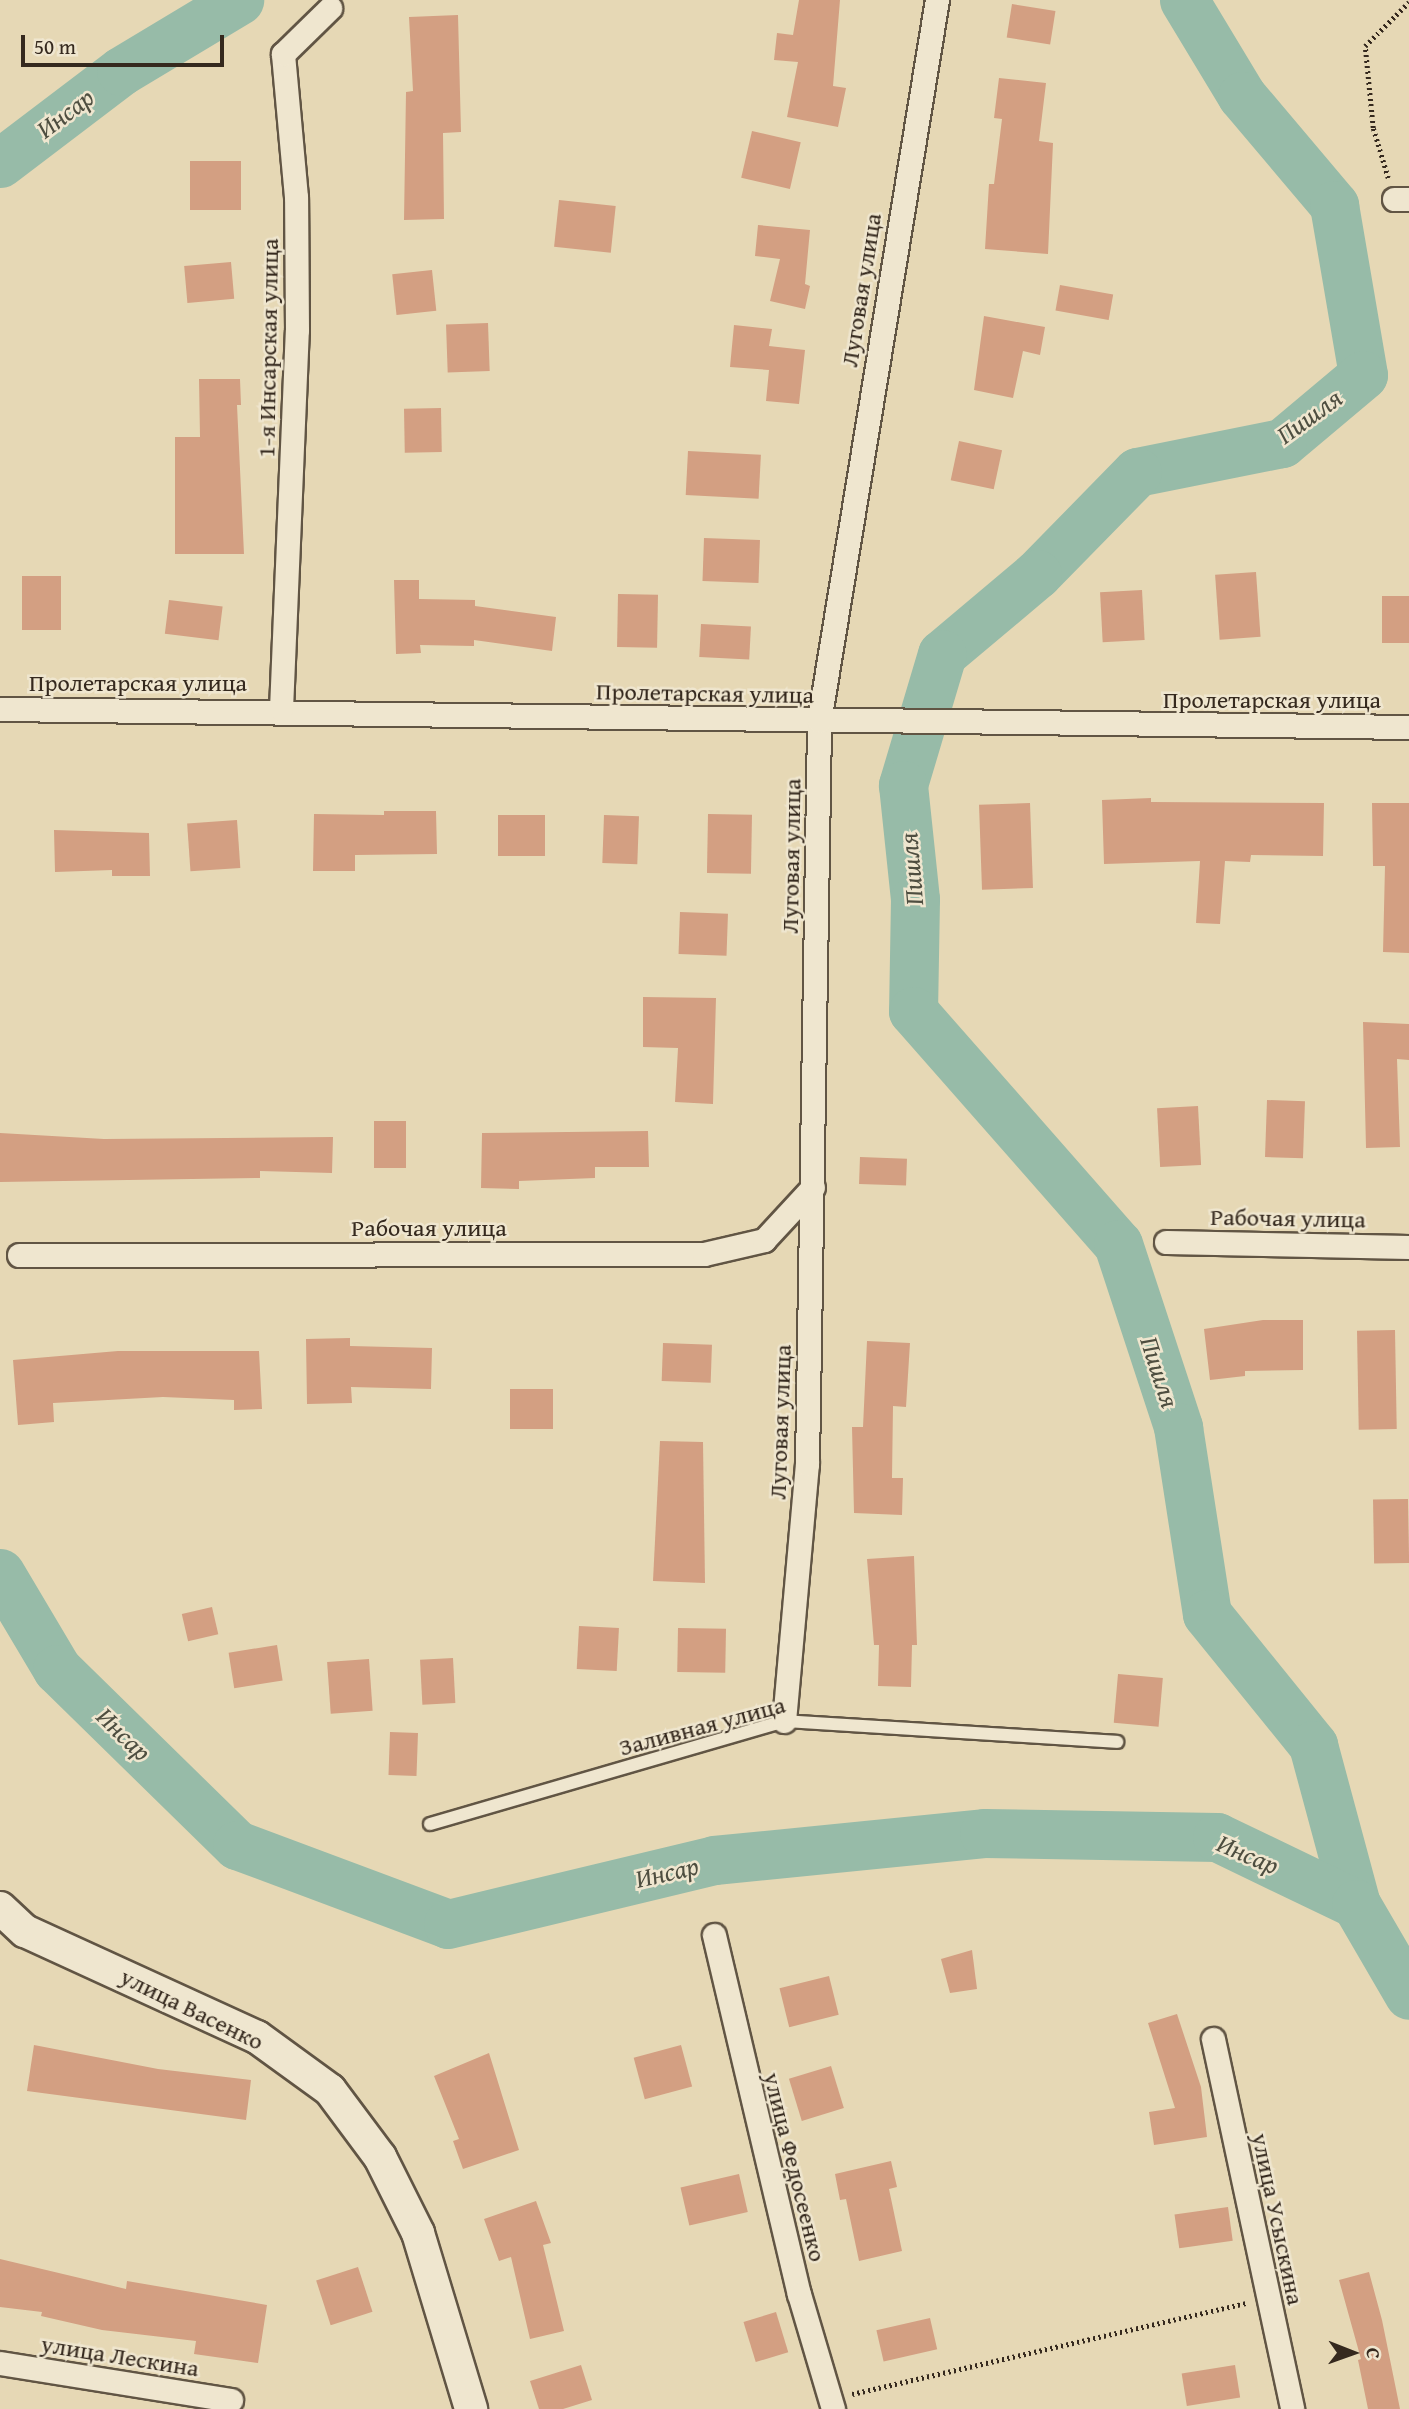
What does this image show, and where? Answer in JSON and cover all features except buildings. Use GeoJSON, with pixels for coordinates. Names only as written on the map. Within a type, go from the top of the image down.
{"type":"FeatureCollection","features":[{"type":"Feature","properties":{"kind":"street","name":"Луговая улица"},"geometry":{"type":"LineString","coordinates":[[784,1721],[807,1464],[819,721],[937,0]]}},
{"type":"Feature","properties":{"kind":"street","name":"1-я Инсарская улица"},"geometry":{"type":"LineString","coordinates":[[281,709],[297,330],[296,197],[283,54],[330,8]]}},
{"type":"Feature","properties":{"kind":"street","name":"Пролетарская улица"},"geometry":{"type":"LineString","coordinates":[[0,709],[281,709],[973,724],[1409,727]]}},
{"type":"Feature","properties":{"kind":"street","name":"Рабочая улица"},"geometry":{"type":"LineString","coordinates":[[19,1255],[704,1254],[764,1240],[813,1187]]}},
{"type":"Feature","properties":{"kind":"street","name":"Рабочая улица"},"geometry":{"type":"LineString","coordinates":[[1166,1242],[1409,1247]]}},
{"type":"Feature","properties":{"kind":"street","name":"улица Васенко"},"geometry":{"type":"LineString","coordinates":[[0,1908],[25,1931],[257,2037],[330,2090],[380,2157],[418,2233],[471,2409]]}},
{"type":"Feature","properties":{"kind":"street","name":"улица Федосеенко"},"geometry":{"type":"LineString","coordinates":[[714,1936],[799,2294],[831,2404]]}},
{"type":"Feature","properties":{"kind":"street","name":"улица Усыскина"},"geometry":{"type":"LineString","coordinates":[[1213,2039],[1292,2409]]}},
{"type":"Feature","properties":{"kind":"street","name":"улица Лескина"},"geometry":{"type":"LineString","coordinates":[[0,2363],[231,2400]]}},
{"type":"Feature","properties":{"kind":"lane","name":"Заливная улица"},"geometry":{"type":"LineString","coordinates":[[430,1824],[784,1721],[1117,1742]]}},
{"type":"Feature","properties":{"kind":"path"},"geometry":{"type":"LineString","coordinates":[[1402,199],[1373,128],[1365,46],[1409,2]]}},
{"type":"Feature","properties":{"kind":"path"},"geometry":{"type":"LineString","coordinates":[[831,2404],[1267,2298]]}},
{"type":"Feature","properties":{"kind":"waterway","name":"Инсар"},"geometry":{"type":"LineString","coordinates":[[0,163],[121,71],[239,0]]}},
{"type":"Feature","properties":{"kind":"waterway","name":"Пишля"},"geometry":{"type":"LineString","coordinates":[[1184,0],[1242,96],[1334,205],[1363,375],[1282,443],[1137,472],[1037,574],[942,654],[903,785],[915,899],[913,1011],[1118,1244],[1178,1427],[1207,1614],[1313,1745],[1356,1904]]}},
{"type":"Feature","properties":{"kind":"waterway","name":"Инсар"},"geometry":{"type":"LineString","coordinates":[[0,1573],[57,1669],[237,1845],[448,1924],[714,1860],[984,1833],[1217,1837],[1356,1904],[1409,1995]]}}]}
